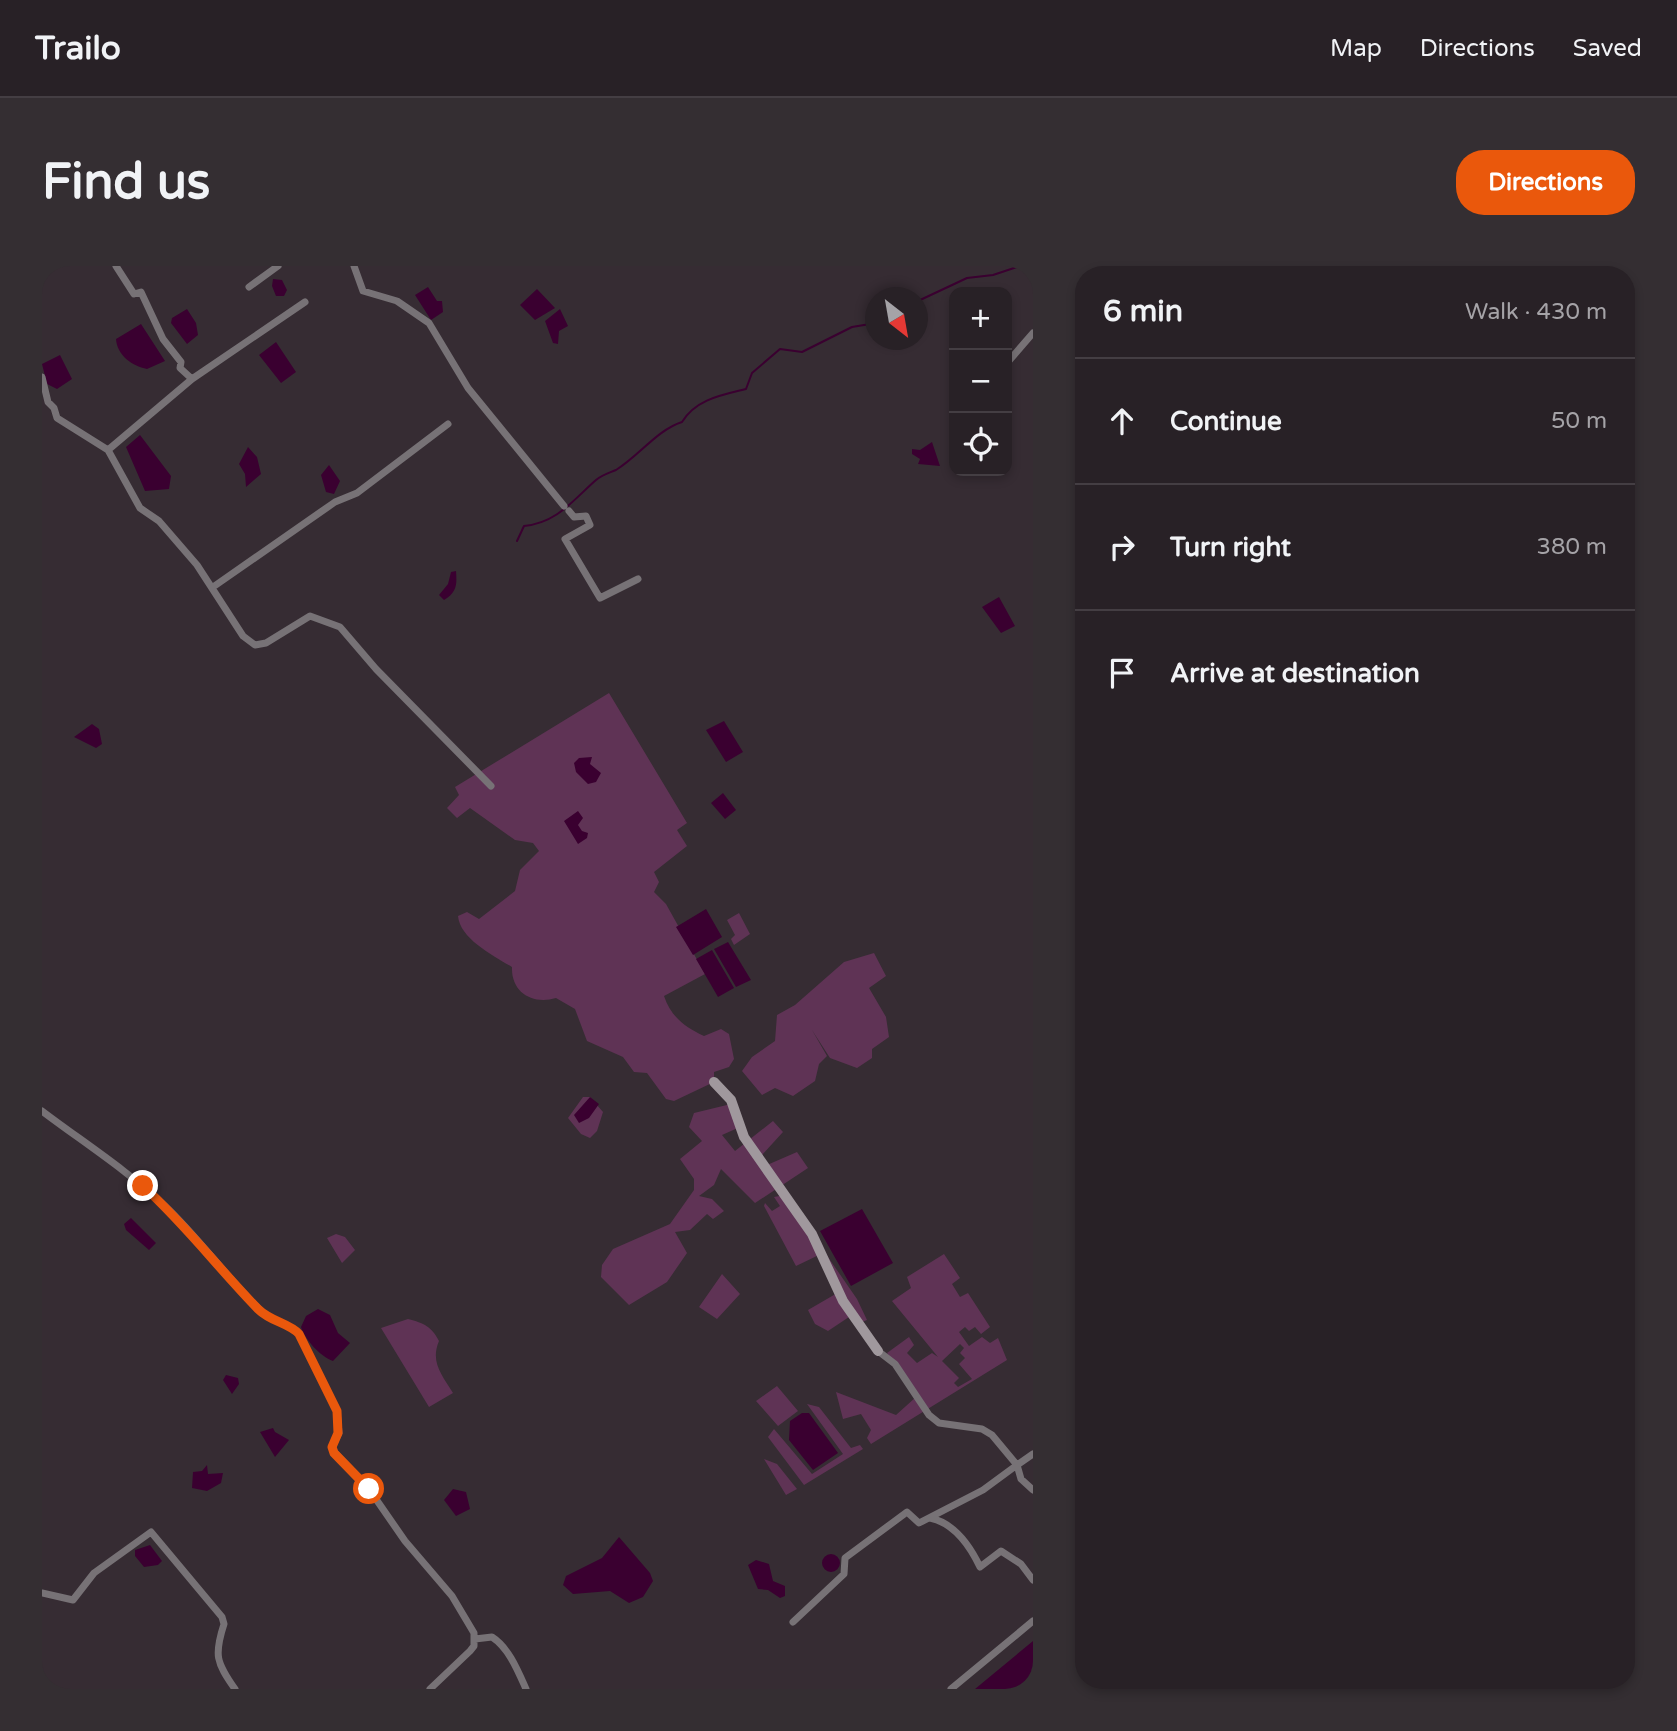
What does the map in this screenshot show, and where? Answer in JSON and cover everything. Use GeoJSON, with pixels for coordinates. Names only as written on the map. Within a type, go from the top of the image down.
{"type":"FeatureCollection","features":[{"type":"Feature","properties":{"kind":"street"},"geometry":{"type":"LineString","coordinates":[[116,266],[134,294],[141,292],[163,339],[180,362],[180,368],[192,379]]}},
{"type":"Feature","properties":{"kind":"street"},"geometry":{"type":"LineString","coordinates":[[249,287],[278,266]]}},
{"type":"Feature","properties":{"kind":"street"},"geometry":{"type":"LineString","coordinates":[[354,266],[363,291],[397,302],[429,323],[468,388],[574,517],[586,516],[590,525],[565,538],[600,598],[638,579]]}},
{"type":"Feature","properties":{"kind":"street"},"geometry":{"type":"LineString","coordinates":[[108,450],[192,379],[305,302]]}},
{"type":"Feature","properties":{"kind":"street"},"geometry":{"type":"LineString","coordinates":[[1012,357],[1033,332]]}},
{"type":"Feature","properties":{"kind":"street"},"geometry":{"type":"LineString","coordinates":[[42,377],[48,402],[54,408],[57,418],[108,450],[140,508],[159,521],[214,587],[243,636],[255,645],[266,643],[310,616],[340,627],[376,669],[491,786]]}},
{"type":"Feature","properties":{"kind":"street"},"geometry":{"type":"LineString","coordinates":[[214,587],[335,502],[357,493],[448,424]]}},
{"type":"Feature","properties":{"kind":"street"},"geometry":{"type":"LineString","coordinates":[[714,1083],[731,1100],[744,1137],[812,1234],[843,1301],[878,1351],[895,1364],[929,1415],[939,1423],[982,1429],[992,1435],[1017,1465],[1021,1479],[1033,1490]]}},
{"type":"Feature","properties":{"kind":"street"},"geometry":{"type":"LineString","coordinates":[[42,1111],[82,1137],[143,1186],[190,1233],[259,1310],[278,1324],[294,1329],[299,1334],[337,1411],[338,1433],[332,1447],[334,1453],[369,1489],[405,1541],[452,1596],[475,1639],[474,1646],[459,1664],[430,1689]]}},
{"type":"Feature","properties":{"kind":"street"},"geometry":{"type":"LineString","coordinates":[[793,1622],[844,1574],[845,1559],[882,1529],[907,1513],[919,1524],[983,1490],[1033,1454]]}},
{"type":"Feature","properties":{"kind":"street"},"geometry":{"type":"LineString","coordinates":[[930,1518],[946,1521],[973,1551],[980,1567],[1001,1551],[1021,1564],[1033,1580]]}},
{"type":"Feature","properties":{"kind":"street"},"geometry":{"type":"LineString","coordinates":[[42,1593],[73,1600],[94,1573],[151,1532],[222,1617],[224,1624],[218,1638],[217,1657],[220,1667],[235,1689]]}},
{"type":"Feature","properties":{"kind":"street"},"geometry":{"type":"LineString","coordinates":[[951,1689],[1033,1621]]}},
{"type":"Feature","properties":{"kind":"street"},"geometry":{"type":"LineString","coordinates":[[475,1639],[492,1637],[498,1640],[515,1663],[526,1689]]}},
{"type":"Feature","properties":{"kind":"shaded area"},"geometry":{"type":"Polygon","coordinates":[[[273,279],[282,280],[287,290],[284,296],[276,296],[272,286],[273,279]]]}},
{"type":"Feature","properties":{"kind":"shaded area"},"geometry":{"type":"Polygon","coordinates":[[[428,287],[437,301],[442,301],[443,312],[431,320],[415,295],[428,287]]]}},
{"type":"Feature","properties":{"kind":"shaded area"},"geometry":{"type":"Polygon","coordinates":[[[537,289],[555,308],[535,320],[520,305],[537,289]]]}},
{"type":"Feature","properties":{"kind":"shaded area"},"geometry":{"type":"Polygon","coordinates":[[[187,309],[196,323],[198,335],[187,344],[171,323],[172,318],[187,309]]]}},
{"type":"Feature","properties":{"kind":"shaded area"},"geometry":{"type":"Polygon","coordinates":[[[560,309],[568,326],[559,331],[558,344],[553,343],[545,321],[560,309]]]}},
{"type":"Feature","properties":{"kind":"shaded area"},"geometry":{"type":"Polygon","coordinates":[[[141,324],[165,361],[147,369],[126,359],[119,350],[116,339],[141,324]]]}},
{"type":"Feature","properties":{"kind":"shaded area"},"geometry":{"type":"Polygon","coordinates":[[[276,342],[296,372],[281,383],[259,355],[276,342]]]}},
{"type":"Feature","properties":{"kind":"shaded area"},"geometry":{"type":"Polygon","coordinates":[[[60,355],[72,379],[57,389],[47,384],[42,364],[60,355]]]}},
{"type":"Feature","properties":{"kind":"shaded area"},"geometry":{"type":"Polygon","coordinates":[[[140,435],[171,476],[169,489],[145,491],[126,447],[140,435]]]}},
{"type":"Feature","properties":{"kind":"shaded area"},"geometry":{"type":"Polygon","coordinates":[[[932,442],[940,466],[918,464],[920,459],[912,454],[912,449],[920,450],[932,442]]]}},
{"type":"Feature","properties":{"kind":"shaded area"},"geometry":{"type":"Polygon","coordinates":[[[248,447],[257,457],[261,474],[246,487],[245,474],[239,464],[248,447]]]}},
{"type":"Feature","properties":{"kind":"shaded area"},"geometry":{"type":"Polygon","coordinates":[[[329,465],[340,481],[334,494],[326,492],[321,475],[329,465]]]}},
{"type":"Feature","properties":{"kind":"shaded area"},"geometry":{"type":"Polygon","coordinates":[[[456,571],[455,588],[444,600],[439,595],[448,584],[451,572],[456,571]]]}},
{"type":"Feature","properties":{"kind":"shaded area"},"geometry":{"type":"Polygon","coordinates":[[[999,597],[1015,626],[1001,633],[982,607],[999,597]]]}},
{"type":"Feature","properties":{"kind":"shaded area"},"geometry":{"type":"Polygon","coordinates":[[[609,693],[687,823],[677,830],[687,846],[654,872],[659,882],[654,892],[666,904],[705,974],[664,996],[675,1016],[691,1029],[704,1036],[721,1029],[729,1034],[734,1059],[729,1067],[714,1072],[714,1082],[674,1101],[666,1099],[647,1073],[634,1072],[623,1057],[587,1041],[575,1009],[556,998],[539,1000],[519,990],[512,967],[471,939],[460,924],[458,916],[467,912],[479,919],[515,891],[520,870],[539,851],[533,843],[515,840],[470,808],[457,818],[447,808],[459,795],[455,787],[609,693]]]}},
{"type":"Feature","properties":{"kind":"shaded area"},"geometry":{"type":"Polygon","coordinates":[[[724,721],[743,752],[726,762],[706,730],[724,721]]]}},
{"type":"Feature","properties":{"kind":"shaded area"},"geometry":{"type":"Polygon","coordinates":[[[92,724],[99,729],[102,744],[96,748],[74,737],[92,724]]]}},
{"type":"Feature","properties":{"kind":"shaded area"},"geometry":{"type":"Polygon","coordinates":[[[592,757],[590,764],[601,773],[596,782],[588,784],[576,772],[574,763],[579,758],[592,757]]]}},
{"type":"Feature","properties":{"kind":"shaded area"},"geometry":{"type":"Polygon","coordinates":[[[723,793],[736,810],[725,819],[711,803],[723,793]]]}},
{"type":"Feature","properties":{"kind":"shaded area"},"geometry":{"type":"Polygon","coordinates":[[[578,811],[583,818],[578,825],[582,831],[588,833],[587,838],[578,844],[564,821],[578,811]]]}},
{"type":"Feature","properties":{"kind":"shaded area"},"geometry":{"type":"Polygon","coordinates":[[[706,909],[722,937],[693,955],[676,927],[706,909]]]}},
{"type":"Feature","properties":{"kind":"shaded area"},"geometry":{"type":"Polygon","coordinates":[[[739,913],[750,934],[734,945],[731,939],[735,935],[727,920],[739,913]]]}},
{"type":"Feature","properties":{"kind":"shaded area"},"geometry":{"type":"Polygon","coordinates":[[[728,942],[751,980],[736,987],[714,949],[728,942]]]}},
{"type":"Feature","properties":{"kind":"shaded area"},"geometry":{"type":"Polygon","coordinates":[[[712,950],[734,988],[718,997],[696,959],[712,950]]]}},
{"type":"Feature","properties":{"kind":"shaded area"},"geometry":{"type":"Polygon","coordinates":[[[874,953],[886,976],[869,988],[886,1017],[889,1037],[872,1049],[872,1058],[857,1068],[830,1058],[812,1030],[827,1056],[819,1064],[815,1081],[793,1096],[775,1088],[762,1095],[742,1071],[752,1057],[775,1041],[777,1015],[795,1005],[844,962],[874,953]]]}},
{"type":"Feature","properties":{"kind":"shaded area"},"geometry":{"type":"Polygon","coordinates":[[[583,1097],[590,1097],[603,1112],[597,1131],[590,1138],[581,1134],[568,1118],[583,1097]]]}},
{"type":"Feature","properties":{"kind":"shaded area"},"geometry":{"type":"Polygon","coordinates":[[[590,1097],[599,1104],[589,1118],[579,1123],[574,1115],[590,1097]]]}},
{"type":"Feature","properties":{"kind":"shaded area"},"geometry":{"type":"Polygon","coordinates":[[[731,1104],[740,1127],[722,1135],[735,1151],[773,1121],[783,1132],[762,1155],[767,1165],[797,1152],[808,1168],[755,1203],[721,1169],[714,1185],[699,1196],[712,1199],[724,1211],[713,1219],[707,1214],[690,1230],[675,1232],[687,1253],[667,1282],[629,1305],[601,1277],[602,1265],[613,1249],[670,1224],[694,1190],[694,1179],[680,1159],[702,1141],[689,1127],[694,1113],[731,1104]]]}},
{"type":"Feature","properties":{"kind":"shaded area"},"geometry":{"type":"Polygon","coordinates":[[[785,1195],[857,1299],[867,1320],[857,1324],[852,1315],[828,1331],[815,1324],[808,1310],[839,1292],[821,1254],[796,1266],[764,1206],[765,1203],[772,1211],[780,1206],[774,1197],[785,1195]]]}},
{"type":"Feature","properties":{"kind":"shaded area"},"geometry":{"type":"Polygon","coordinates":[[[862,1209],[893,1263],[851,1286],[820,1231],[862,1209]]]}},
{"type":"Feature","properties":{"kind":"shaded area"},"geometry":{"type":"Polygon","coordinates":[[[131,1218],[156,1243],[149,1250],[126,1230],[124,1224],[131,1218]]]}},
{"type":"Feature","properties":{"kind":"shaded area"},"geometry":{"type":"Polygon","coordinates":[[[336,1234],[345,1237],[355,1250],[342,1263],[327,1238],[336,1234]]]}},
{"type":"Feature","properties":{"kind":"shaded area"},"geometry":{"type":"Polygon","coordinates":[[[944,1254],[960,1278],[952,1284],[960,1297],[968,1293],[990,1327],[981,1334],[975,1327],[969,1331],[965,1327],[959,1332],[969,1346],[982,1337],[990,1343],[998,1338],[1007,1360],[871,1444],[867,1438],[871,1430],[861,1414],[843,1419],[836,1392],[896,1415],[916,1397],[887,1353],[909,1337],[914,1345],[907,1353],[917,1363],[932,1353],[938,1357],[892,1301],[911,1288],[907,1277],[944,1254]],[[960,1344],[942,1361],[959,1378],[954,1383],[958,1387],[972,1379],[959,1364],[965,1358],[960,1353],[964,1348],[960,1344]]]}},
{"type":"Feature","properties":{"kind":"shaded area"},"geometry":{"type":"Polygon","coordinates":[[[722,1274],[740,1294],[717,1319],[699,1307],[722,1274]]]}},
{"type":"Feature","properties":{"kind":"shaded area"},"geometry":{"type":"Polygon","coordinates":[[[318,1309],[330,1315],[338,1333],[350,1343],[333,1361],[314,1347],[301,1327],[306,1316],[318,1309]]]}},
{"type":"Feature","properties":{"kind":"shaded area"},"geometry":{"type":"Polygon","coordinates":[[[408,1319],[427,1326],[436,1336],[439,1341],[437,1362],[453,1393],[429,1407],[381,1328],[408,1319]]]}},
{"type":"Feature","properties":{"kind":"shaded area"},"geometry":{"type":"Polygon","coordinates":[[[226,1375],[238,1378],[239,1384],[232,1394],[223,1380],[226,1375]]]}},
{"type":"Feature","properties":{"kind":"shaded area"},"geometry":{"type":"Polygon","coordinates":[[[777,1386],[798,1411],[778,1426],[756,1401],[777,1386]]]}},
{"type":"Feature","properties":{"kind":"shaded area"},"geometry":{"type":"Polygon","coordinates":[[[807,1404],[819,1407],[851,1448],[860,1445],[863,1449],[804,1485],[768,1437],[774,1429],[812,1474],[843,1454],[807,1404]]]}},
{"type":"Feature","properties":{"kind":"shaded area"},"geometry":{"type":"Polygon","coordinates":[[[802,1413],[809,1413],[838,1453],[813,1470],[789,1440],[790,1421],[802,1413]]]}},
{"type":"Feature","properties":{"kind":"shaded area"},"geometry":{"type":"Polygon","coordinates":[[[273,1428],[289,1440],[275,1457],[260,1432],[273,1428]]]}},
{"type":"Feature","properties":{"kind":"shaded area"},"geometry":{"type":"Polygon","coordinates":[[[764,1459],[777,1464],[797,1489],[786,1495],[764,1459]]]}},
{"type":"Feature","properties":{"kind":"shaded area"},"geometry":{"type":"Polygon","coordinates":[[[207,1465],[208,1474],[223,1473],[221,1483],[207,1491],[192,1488],[193,1472],[202,1471],[207,1465]]]}},
{"type":"Feature","properties":{"kind":"shaded area"},"geometry":{"type":"Polygon","coordinates":[[[453,1489],[466,1492],[470,1509],[456,1516],[444,1500],[453,1489]]]}},
{"type":"Feature","properties":{"kind":"shaded area"},"geometry":{"type":"Polygon","coordinates":[[[619,1537],[650,1573],[653,1581],[643,1597],[629,1603],[610,1591],[573,1594],[563,1585],[566,1576],[602,1558],[619,1537]]]}},
{"type":"Feature","properties":{"kind":"shaded area"},"geometry":{"type":"Polygon","coordinates":[[[150,1545],[162,1561],[158,1565],[144,1567],[135,1556],[135,1550],[150,1545]]]}},
{"type":"Feature","properties":{"kind":"shaded area"},"geometry":{"type":"Polygon","coordinates":[[[831,1554],[837,1557],[840,1563],[837,1569],[831,1572],[825,1569],[822,1563],[825,1557],[831,1554]]]}},
{"type":"Feature","properties":{"kind":"shaded area"},"geometry":{"type":"Polygon","coordinates":[[[756,1560],[769,1564],[773,1581],[785,1586],[785,1596],[780,1598],[768,1590],[758,1589],[748,1565],[756,1560]]]}},
{"type":"Feature","properties":{"kind":"shaded area"},"geometry":{"type":"Polygon","coordinates":[[[1033,1641],[1033,1689],[975,1689],[1033,1641]]]}},
{"type":"Feature","properties":{"kind":"waterway"},"geometry":{"type":"LineString","coordinates":[[928,296],[967,278],[993,275],[1020,266]]}},
{"type":"Feature","properties":{"kind":"waterway"},"geometry":{"type":"LineString","coordinates":[[517,541],[524,526],[536,524],[555,515],[598,478],[633,458],[664,431],[682,422],[702,403],[746,389],[752,373],[780,349],[802,352],[852,327],[865,325]]}},
{"type":"Feature","properties":{"kind":"route"},"geometry":{"type":"LineString","coordinates":[[143,1186],[166,1207],[259,1310],[278,1324],[294,1329],[299,1334],[337,1411],[338,1433],[332,1447],[334,1453],[369,1489]]}}]}
